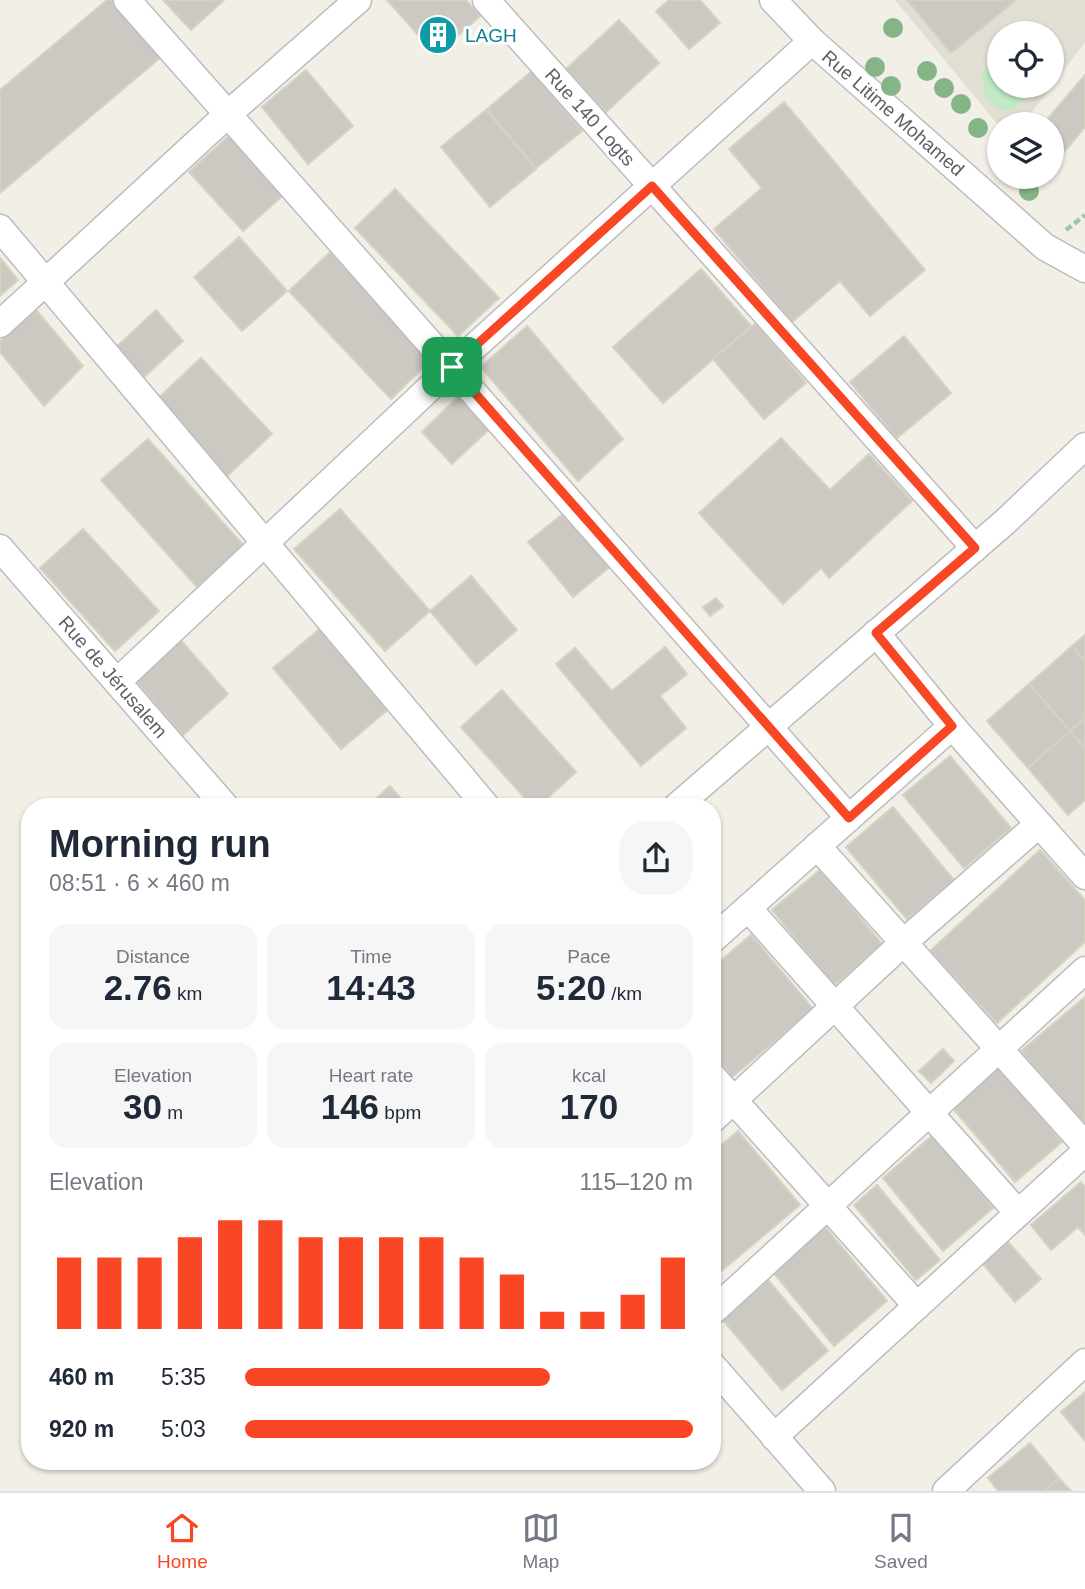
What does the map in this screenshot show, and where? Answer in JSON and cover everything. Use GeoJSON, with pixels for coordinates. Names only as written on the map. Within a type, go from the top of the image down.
{"type":"FeatureCollection","features":[{"type":"Feature","properties":{"kind":"street"},"geometry":{"type":"LineString","coordinates":[[127,0],[849,818]]}},
{"type":"Feature","properties":{"kind":"street"},"geometry":{"type":"LineString","coordinates":[[0,324],[228,114],[358,0]]}},
{"type":"Feature","properties":{"kind":"street","name":"Rue 140 Logts"},"geometry":{"type":"LineString","coordinates":[[486,0],[975,548]]}},
{"type":"Feature","properties":{"kind":"street","name":"Rue Litime Mohamed"},"geometry":{"type":"LineString","coordinates":[[773,0],[812,41],[1045,247],[1085,269]]}},
{"type":"Feature","properties":{"kind":"street"},"geometry":{"type":"LineString","coordinates":[[117,682],[266,545],[452,367],[812,41]]}},
{"type":"Feature","properties":{"kind":"street"},"geometry":{"type":"LineString","coordinates":[[0,228],[479,798]]}},
{"type":"Feature","properties":{"kind":"street"},"geometry":{"type":"LineString","coordinates":[[686,798],[975,548],[1085,446]]}},
{"type":"Feature","properties":{"kind":"street","name":"Rue de Jérusalem"},"geometry":{"type":"LineString","coordinates":[[0,548],[218,798]]}},
{"type":"Feature","properties":{"kind":"street"},"geometry":{"type":"LineString","coordinates":[[876,633],[952,726],[1085,876]]}},
{"type":"Feature","properties":{"kind":"street"},"geometry":{"type":"LineString","coordinates":[[721,932],[952,726]]}},
{"type":"Feature","properties":{"kind":"street"},"geometry":{"type":"LineString","coordinates":[[721,1111],[904,943],[1039,824]]}},
{"type":"Feature","properties":{"kind":"street"},"geometry":{"type":"LineString","coordinates":[[817,846],[1085,1145]]}},
{"type":"Feature","properties":{"kind":"street"},"geometry":{"type":"LineString","coordinates":[[748,908],[1018,1213]]}},
{"type":"Feature","properties":{"kind":"street"},"geometry":{"type":"LineString","coordinates":[[721,1304],[1085,970]]}},
{"type":"Feature","properties":{"kind":"street"},"geometry":{"type":"LineString","coordinates":[[721,1086],[917,1306]]}},
{"type":"Feature","properties":{"kind":"street"},"geometry":{"type":"LineString","coordinates":[[774,1437],[1085,1152]]}},
{"type":"Feature","properties":{"kind":"street"},"geometry":{"type":"LineString","coordinates":[[946,1491],[1085,1362]]}},
{"type":"Feature","properties":{"kind":"street"},"geometry":{"type":"LineString","coordinates":[[721,1375],[822,1491]]}},
{"type":"Feature","properties":{"kind":"shaded area"},"geometry":{"type":"Polygon","coordinates":[[[895,0],[907,0],[951,53],[987,24],[987,73],[982,76],[987,80],[987,98],[1010,98],[1017,104],[1025,98],[1043,98],[1032,112],[987,112],[895,0]]]}},
{"type":"Feature","properties":{"kind":"shaded area"},"geometry":{"type":"Polygon","coordinates":[[[1016,0],[1085,0],[1085,42],[1064,70],[1064,21],[990,21],[1016,0]]]}},
{"type":"Feature","properties":{"kind":"green space"},"geometry":{"type":"Polygon","coordinates":[[[986,68],[987,98],[1025,98],[1012,110],[1003,110],[986,100],[982,76],[986,68]]]}},
{"type":"Feature","properties":{"kind":"building"},"geometry":{"type":"Polygon","coordinates":[[[107,0],[121,0],[166,53],[0,193],[0,90],[107,0]]]}},
{"type":"Feature","properties":{"kind":"building"},"geometry":{"type":"Polygon","coordinates":[[[163,0],[224,0],[191,30],[163,0]]]}},
{"type":"Feature","properties":{"kind":"building","name":"LAGH"},"geometry":{"type":"Polygon","coordinates":[[[387,0],[466,0],[480,16],[436,55],[387,0]]]}},
{"type":"Feature","properties":{"kind":"building"},"geometry":{"type":"Polygon","coordinates":[[[669,0],[700,0],[720,23],[689,49],[656,11],[669,0]]]}},
{"type":"Feature","properties":{"kind":"building"},"geometry":{"type":"Polygon","coordinates":[[[907,0],[1016,0],[987,21],[951,53],[907,0]]]}},
{"type":"Feature","properties":{"kind":"building"},"geometry":{"type":"Polygon","coordinates":[[[619,20],[659,63],[606,112],[566,69],[619,20]]]}},
{"type":"Feature","properties":{"kind":"building"},"geometry":{"type":"Polygon","coordinates":[[[306,70],[353,126],[308,164],[262,107],[306,70]]]}},
{"type":"Feature","properties":{"kind":"building"},"geometry":{"type":"Polygon","coordinates":[[[532,71],[582,131],[536,168],[487,109],[532,71]]]}},
{"type":"Feature","properties":{"kind":"building"},"geometry":{"type":"Polygon","coordinates":[[[1085,75],[1085,127],[1064,152],[1064,112],[1053,112],[1085,75]]]}},
{"type":"Feature","properties":{"kind":"building"},"geometry":{"type":"Polygon","coordinates":[[[784,102],[925,270],[870,316],[840,281],[792,322],[714,229],[762,188],[729,149],[784,102]]]}},
{"type":"Feature","properties":{"kind":"building"},"geometry":{"type":"Polygon","coordinates":[[[486,110],[536,169],[490,207],[441,147],[486,110]]]}},
{"type":"Feature","properties":{"kind":"building"},"geometry":{"type":"Polygon","coordinates":[[[233,132],[287,192],[243,231],[189,172],[233,132]]]}},
{"type":"Feature","properties":{"kind":"building"},"geometry":{"type":"Polygon","coordinates":[[[395,189],[499,298],[458,336],[355,228],[395,189]]]}},
{"type":"Feature","properties":{"kind":"building"},"geometry":{"type":"Polygon","coordinates":[[[239,237],[287,291],[242,331],[194,277],[239,237]]]}},
{"type":"Feature","properties":{"kind":"building"},"geometry":{"type":"Polygon","coordinates":[[[330,252],[432,359],[391,399],[289,291],[330,252]]]}},
{"type":"Feature","properties":{"kind":"building"},"geometry":{"type":"Polygon","coordinates":[[[0,258],[18,280],[0,296],[0,258]]]}},
{"type":"Feature","properties":{"kind":"building"},"geometry":{"type":"Polygon","coordinates":[[[701,269],[751,326],[663,403],[613,347],[701,269]]]}},
{"type":"Feature","properties":{"kind":"building"},"geometry":{"type":"Polygon","coordinates":[[[36,310],[83,366],[44,406],[0,352],[0,341],[36,310]]]}},
{"type":"Feature","properties":{"kind":"building"},"geometry":{"type":"Polygon","coordinates":[[[156,310],[183,341],[140,381],[112,351],[156,310]]]}},
{"type":"Feature","properties":{"kind":"building"},"geometry":{"type":"Polygon","coordinates":[[[756,323],[806,383],[764,419],[713,359],[756,323]]]}},
{"type":"Feature","properties":{"kind":"building"},"geometry":{"type":"Polygon","coordinates":[[[527,326],[623,439],[578,481],[481,367],[527,326]]]}},
{"type":"Feature","properties":{"kind":"building"},"geometry":{"type":"Polygon","coordinates":[[[904,336],[951,393],[897,438],[850,382],[904,336]]]}},
{"type":"Feature","properties":{"kind":"building"},"geometry":{"type":"Polygon","coordinates":[[[201,358],[272,434],[224,479],[153,403],[201,358]]]}},
{"type":"Feature","properties":{"kind":"building"},"geometry":{"type":"Polygon","coordinates":[[[464,391],[495,424],[452,464],[422,432],[464,391]]]}},
{"type":"Feature","properties":{"kind":"building"},"geometry":{"type":"Polygon","coordinates":[[[781,438],[830,490],[869,454],[912,501],[829,578],[821,568],[783,604],[699,513],[781,438]]]}},
{"type":"Feature","properties":{"kind":"building"},"geometry":{"type":"Polygon","coordinates":[[[148,439],[244,546],[197,587],[101,480],[148,439]]]}},
{"type":"Feature","properties":{"kind":"building"},"geometry":{"type":"Polygon","coordinates":[[[340,509],[430,611],[385,651],[294,549],[340,509]]]}},
{"type":"Feature","properties":{"kind":"building"},"geometry":{"type":"Polygon","coordinates":[[[569,509],[613,564],[573,597],[528,542],[569,509]]]}},
{"type":"Feature","properties":{"kind":"building"},"geometry":{"type":"Polygon","coordinates":[[[83,529],[159,611],[115,651],[40,568],[83,529]]]}},
{"type":"Feature","properties":{"kind":"building"},"geometry":{"type":"Polygon","coordinates":[[[471,576],[517,630],[476,665],[430,611],[471,576]]]}},
{"type":"Feature","properties":{"kind":"building"},"geometry":{"type":"Polygon","coordinates":[[[716,598],[723,606],[710,616],[703,607],[716,598]]]}},
{"type":"Feature","properties":{"kind":"building"},"geometry":{"type":"Polygon","coordinates":[[[322,627],[390,708],[341,749],[273,668],[322,627]]]}},
{"type":"Feature","properties":{"kind":"building"},"geometry":{"type":"Polygon","coordinates":[[[1085,635],[1085,662],[1072,646],[1085,635]]]}},
{"type":"Feature","properties":{"kind":"building"},"geometry":{"type":"Polygon","coordinates":[[[177,636],[228,694],[183,735],[131,676],[177,636]]]}},
{"type":"Feature","properties":{"kind":"building"},"geometry":{"type":"Polygon","coordinates":[[[1072,646],[1085,662],[1085,718],[1070,731],[1029,684],[1072,646]]]}},
{"type":"Feature","properties":{"kind":"building"},"geometry":{"type":"Polygon","coordinates":[[[665,647],[687,674],[660,696],[686,728],[641,766],[556,664],[575,648],[612,691],[665,647]]]}},
{"type":"Feature","properties":{"kind":"building"},"geometry":{"type":"Polygon","coordinates":[[[1029,684],[1070,731],[1028,768],[987,721],[1029,684]]]}},
{"type":"Feature","properties":{"kind":"building"},"geometry":{"type":"Polygon","coordinates":[[[502,690],[576,772],[548,798],[525,798],[461,727],[502,690]]]}},
{"type":"Feature","properties":{"kind":"building"},"geometry":{"type":"Polygon","coordinates":[[[1085,718],[1085,748],[1070,731],[1085,718]]]}},
{"type":"Feature","properties":{"kind":"building"},"geometry":{"type":"Polygon","coordinates":[[[1070,731],[1085,748],[1085,800],[1068,815],[1028,768],[1070,731]]]}},
{"type":"Feature","properties":{"kind":"building"},"geometry":{"type":"Polygon","coordinates":[[[950,756],[1011,828],[964,868],[903,795],[950,756]]]}},
{"type":"Feature","properties":{"kind":"building"},"geometry":{"type":"Polygon","coordinates":[[[390,786],[400,798],[377,798],[390,786]]]}},
{"type":"Feature","properties":{"kind":"building"},"geometry":{"type":"Polygon","coordinates":[[[893,807],[954,880],[907,919],[846,847],[893,807]]]}},
{"type":"Feature","properties":{"kind":"building"},"geometry":{"type":"Polygon","coordinates":[[[1040,850],[1085,900],[1085,942],[997,1023],[930,951],[1040,850]]]}},
{"type":"Feature","properties":{"kind":"building"},"geometry":{"type":"Polygon","coordinates":[[[820,870],[882,944],[834,985],[772,910],[820,870]]]}},
{"type":"Feature","properties":{"kind":"building"},"geometry":{"type":"Polygon","coordinates":[[[751,935],[813,1009],[732,1077],[721,1064],[721,960],[751,935]]]}},
{"type":"Feature","properties":{"kind":"building"},"geometry":{"type":"Polygon","coordinates":[[[1085,997],[1085,1125],[1084,1125],[1021,1051],[1085,997]]]}},
{"type":"Feature","properties":{"kind":"building"},"geometry":{"type":"Polygon","coordinates":[[[943,1049],[954,1061],[931,1083],[919,1071],[943,1049]]]}},
{"type":"Feature","properties":{"kind":"building"},"geometry":{"type":"Polygon","coordinates":[[[999,1066],[1062,1142],[1015,1182],[951,1106],[999,1066]]]}},
{"type":"Feature","properties":{"kind":"building"},"geometry":{"type":"Polygon","coordinates":[[[738,1131],[800,1205],[721,1271],[721,1145],[738,1131]]]}},
{"type":"Feature","properties":{"kind":"building"},"geometry":{"type":"Polygon","coordinates":[[[933,1135],[993,1208],[943,1251],[883,1178],[933,1135]]]}},
{"type":"Feature","properties":{"kind":"building"},"geometry":{"type":"Polygon","coordinates":[[[1081,1182],[1085,1187],[1085,1235],[1078,1227],[1051,1250],[1031,1225],[1081,1182]]]}},
{"type":"Feature","properties":{"kind":"building"},"geometry":{"type":"Polygon","coordinates":[[[877,1185],[940,1260],[916,1280],[854,1205],[877,1185]]]}},
{"type":"Feature","properties":{"kind":"building"},"geometry":{"type":"Polygon","coordinates":[[[825,1227],[887,1301],[834,1346],[773,1272],[825,1227]]]}},
{"type":"Feature","properties":{"kind":"building"},"geometry":{"type":"Polygon","coordinates":[[[1008,1242],[1041,1279],[1015,1302],[983,1264],[1008,1242]]]}},
{"type":"Feature","properties":{"kind":"building"},"geometry":{"type":"Polygon","coordinates":[[[768,1280],[828,1351],[782,1390],[722,1319],[768,1280]]]}},
{"type":"Feature","properties":{"kind":"building"},"geometry":{"type":"Polygon","coordinates":[[[1085,1392],[1085,1441],[1061,1412],[1085,1392]]]}},
{"type":"Feature","properties":{"kind":"building"},"geometry":{"type":"Polygon","coordinates":[[[1030,1443],[1059,1478],[1044,1491],[998,1491],[988,1478],[1030,1443]]]}},
{"type":"Feature","properties":{"kind":"building"},"geometry":{"type":"Polygon","coordinates":[[[1059,1478],[1071,1491],[1044,1491],[1059,1478]]]}},
{"type":"Feature","properties":{"kind":"place","name":"LAGH"},"geometry":{"type":"Point","coordinates":[438,35]}},
{"type":"Feature","properties":{"kind":"route"},"geometry":{"type":"LineString","coordinates":[[652,186],[975,548],[876,633],[952,726],[849,818],[452,367],[652,186]]}}]}
